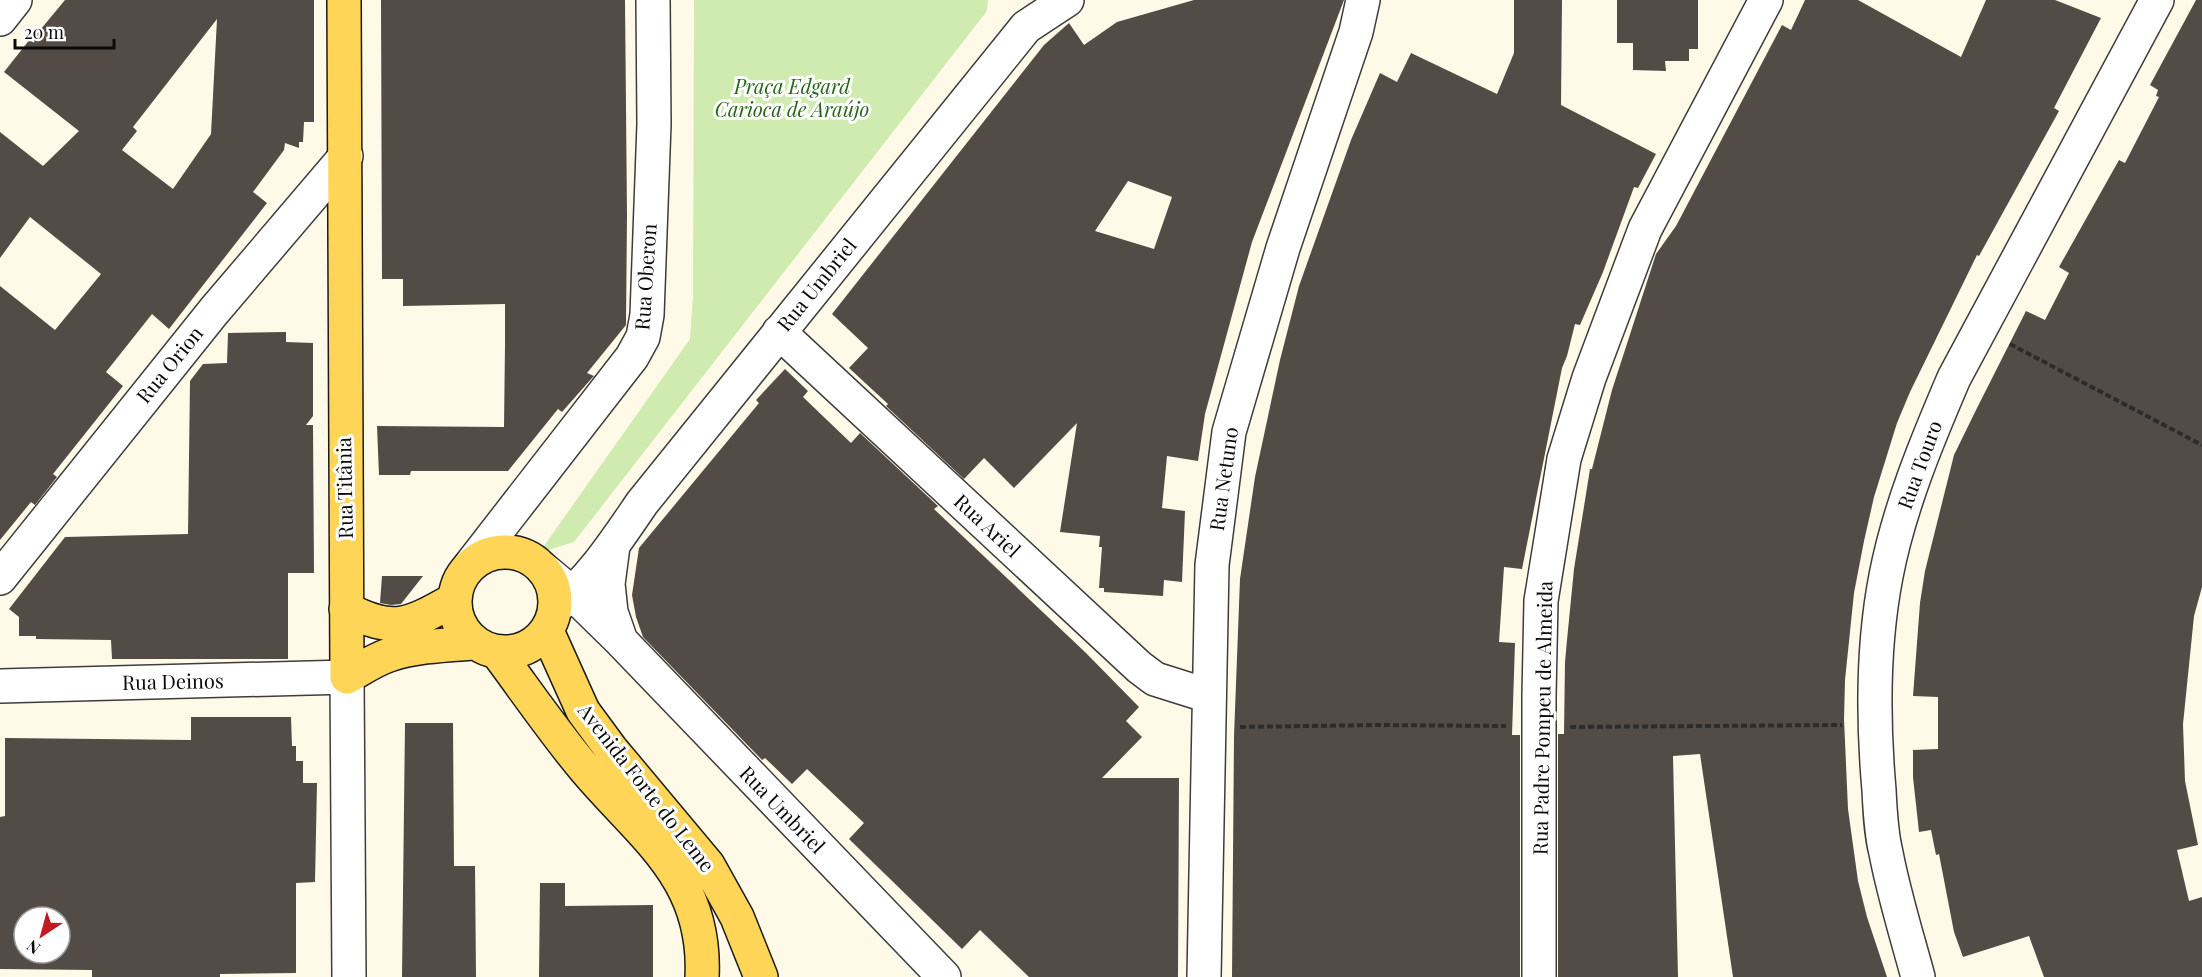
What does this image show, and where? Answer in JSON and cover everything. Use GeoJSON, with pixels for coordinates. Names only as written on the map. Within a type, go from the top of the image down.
{"type":"FeatureCollection","features":[{"type":"Feature","properties":{"kind":"main road","name":"Rua Titânia"},"geometry":{"type":"LineString","coordinates":[[344,0],[347,677]]}},
{"type":"Feature","properties":{"kind":"main road"},"geometry":{"type":"LineString","coordinates":[[347,677],[372,662],[411,650],[486,648],[511,653],[525,649],[537,641],[557,613],[554,588],[543,569],[526,557],[507,552],[486,555],[469,567],[458,584],[454,599],[456,616],[463,630],[486,648]]}},
{"type":"Feature","properties":{"kind":"main road"},"geometry":{"type":"LineString","coordinates":[[346,609],[368,620],[385,625],[398,625],[431,613],[454,599]]}},
{"type":"Feature","properties":{"kind":"main road","name":"Avenida Forte do Leme"},"geometry":{"type":"LineString","coordinates":[[557,613],[583,711],[610,749],[708,865],[737,917],[761,977]]}},
{"type":"Feature","properties":{"kind":"main road","name":"Avenida Forte do Leme"},"geometry":{"type":"LineString","coordinates":[[486,648],[585,769],[662,853],[681,883],[695,917],[702,977]]}},
{"type":"Feature","properties":{"kind":"street"},"geometry":{"type":"LineString","coordinates":[[0,19],[15,0]]}},
{"type":"Feature","properties":{"kind":"street","name":"Rua Oberon"},"geometry":{"type":"LineString","coordinates":[[469,567],[632,357],[643,337],[647,315],[654,124],[653,0]]}},
{"type":"Feature","properties":{"kind":"street","name":"Rua Umbriel"},"geometry":{"type":"LineString","coordinates":[[944,977],[621,641],[557,613],[613,546],[642,503],[1031,14],[1067,0]]}},
{"type":"Feature","properties":{"kind":"street","name":"Rua Netuno"},"geometry":{"type":"LineString","coordinates":[[1204,977],[1212,565],[1229,432],[1283,248],[1356,32],[1363,0]]}},
{"type":"Feature","properties":{"kind":"street","name":"Rua Padre Pompeu de Almeida"},"geometry":{"type":"LineString","coordinates":[[1539,977],[1541,601],[1564,459],[1589,378],[1645,229],[1766,0]]}},
{"type":"Feature","properties":{"kind":"street","name":"Rua Touro"},"geometry":{"type":"LineString","coordinates":[[1918,977],[1885,852],[1875,747],[1877,661],[1886,576],[1904,507],[1954,378],[2157,0]]}},
{"type":"Feature","properties":{"kind":"street","name":"Rua Orion"},"geometry":{"type":"LineString","coordinates":[[0,578],[214,311],[299,208],[346,156]]}},
{"type":"Feature","properties":{"kind":"street","name":"Rua Ariel"},"geometry":{"type":"LineString","coordinates":[[779,332],[1138,667],[1155,679],[1209,696]]}},
{"type":"Feature","properties":{"kind":"street","name":"Rua Umbriel"},"geometry":{"type":"LineString","coordinates":[[613,546],[608,584],[611,612],[621,641]]}},
{"type":"Feature","properties":{"kind":"street","name":"Rua Deinos"},"geometry":{"type":"LineString","coordinates":[[0,686],[347,677]]}},
{"type":"Feature","properties":{"kind":"street","name":"Rua Titânia"},"geometry":{"type":"LineString","coordinates":[[347,677],[349,977]]}},
{"type":"Feature","properties":{"kind":"path"},"geometry":{"type":"LineString","coordinates":[[1980,329],[2202,445]]}},
{"type":"Feature","properties":{"kind":"green space","name":"Praça Edgard Carioca de Araújo"},"geometry":{"type":"Polygon","coordinates":[[[694,0],[988,0],[987,11],[574,542],[539,553],[690,339],[693,295],[694,0]]]}},
{"type":"Feature","properties":{"kind":"building"},"geometry":{"type":"Polygon","coordinates":[[[65,0],[314,0],[314,122],[304,122],[303,142],[299,142],[299,148],[285,143],[284,150],[253,192],[267,203],[169,329],[152,314],[106,372],[123,386],[53,474],[57,477],[35,505],[31,502],[0,540],[0,286],[55,330],[101,274],[30,217],[0,258],[0,132],[43,166],[79,131],[4,72],[34,34],[36,35],[65,0]],[[217,19],[133,127],[137,131],[122,150],[173,189],[211,134],[217,19]]]}},
{"type":"Feature","properties":{"kind":"building"},"geometry":{"type":"Polygon","coordinates":[[[381,0],[625,0],[626,325],[587,373],[594,376],[562,412],[558,409],[508,471],[411,471],[410,475],[379,475],[377,426],[504,427],[505,344],[505,304],[403,306],[403,279],[382,279],[381,0]]]}},
{"type":"Feature","properties":{"kind":"building"},"geometry":{"type":"Polygon","coordinates":[[[1194,0],[1344,0],[1252,242],[1205,414],[1198,461],[1167,456],[1162,508],[1185,511],[1182,582],[1164,580],[1163,596],[1104,592],[1104,588],[1099,588],[1102,547],[1099,547],[1100,536],[1060,532],[1077,423],[1014,488],[984,458],[964,479],[849,368],[868,348],[832,314],[1044,45],[1069,23],[1084,45],[1117,22],[1194,0]],[[1128,181],[1095,231],[1154,249],[1172,197],[1128,181]]]}},
{"type":"Feature","properties":{"kind":"building"},"geometry":{"type":"Polygon","coordinates":[[[1514,0],[1562,0],[1561,105],[1656,154],[1638,188],[1634,187],[1603,272],[1580,325],[1575,324],[1562,368],[1522,569],[1504,567],[1499,642],[1515,643],[1512,735],[1520,735],[1520,977],[1232,977],[1234,736],[1240,579],[1255,477],[1280,360],[1299,286],[1351,140],[1380,73],[1397,82],[1411,53],[1497,94],[1514,53],[1514,0]]]}},
{"type":"Feature","properties":{"kind":"building"},"geometry":{"type":"Polygon","coordinates":[[[1617,0],[1698,0],[1698,49],[1689,49],[1689,61],[1665,61],[1666,71],[1633,70],[1633,43],[1617,43],[1617,0]]]}},
{"type":"Feature","properties":{"kind":"building"},"geometry":{"type":"Polygon","coordinates":[[[1805,0],[1858,0],[1961,57],[1986,0],[2055,0],[2101,18],[2054,108],[2059,111],[1979,256],[1977,255],[1910,392],[1897,423],[1874,497],[1864,541],[1854,593],[1845,680],[1844,719],[1848,809],[1858,881],[1887,977],[1733,977],[1700,754],[1673,756],[1678,977],[1558,977],[1558,734],[1564,734],[1567,640],[1574,569],[1590,469],[1592,469],[1612,390],[1656,254],[1676,226],[1782,25],[1791,30],[1805,0]]]}},
{"type":"Feature","properties":{"kind":"building"},"geometry":{"type":"Polygon","coordinates":[[[2196,0],[2202,0],[2202,587],[2194,616],[2183,724],[2185,781],[2198,845],[2177,850],[2189,901],[2202,897],[2202,977],[2044,977],[2029,936],[1963,957],[1954,932],[1939,854],[1936,855],[1931,830],[1919,832],[1913,777],[1913,750],[1938,749],[1938,697],[1913,696],[1920,603],[1925,571],[1954,455],[2026,311],[2045,320],[2069,273],[2059,267],[2119,160],[2125,163],[2159,97],[2156,96],[2158,90],[2150,85],[2196,0]]]}},
{"type":"Feature","properties":{"kind":"building"},"geometry":{"type":"Polygon","coordinates":[[[286,332],[286,342],[313,343],[313,416],[306,425],[313,425],[314,573],[288,573],[288,659],[112,659],[111,640],[36,639],[36,636],[19,636],[19,617],[9,609],[65,537],[188,534],[190,381],[203,364],[227,363],[228,333],[286,332]]]}},
{"type":"Feature","properties":{"kind":"building"},"geometry":{"type":"Polygon","coordinates":[[[785,369],[808,391],[803,397],[851,443],[860,433],[938,506],[934,509],[1086,653],[1139,707],[1126,721],[1142,737],[1102,778],[1179,778],[1178,977],[1029,977],[980,930],[962,949],[849,839],[864,823],[807,769],[792,784],[765,758],[762,760],[643,637],[632,595],[639,548],[759,403],[756,400],[785,369]]]}},
{"type":"Feature","properties":{"kind":"building"},"geometry":{"type":"Polygon","coordinates":[[[382,576],[423,576],[401,604],[391,605],[380,603],[382,576]]]}},
{"type":"Feature","properties":{"kind":"building"},"geometry":{"type":"Polygon","coordinates":[[[191,717],[291,717],[292,746],[296,746],[296,761],[303,761],[303,783],[317,783],[315,882],[296,883],[296,973],[220,974],[220,977],[92,977],[92,970],[0,969],[0,817],[5,816],[5,738],[191,740],[191,717]]]}},
{"type":"Feature","properties":{"kind":"building"},"geometry":{"type":"Polygon","coordinates":[[[405,723],[453,723],[454,866],[475,866],[476,977],[402,977],[405,723]]]}},
{"type":"Feature","properties":{"kind":"building"},"geometry":{"type":"Polygon","coordinates":[[[540,883],[565,883],[565,906],[653,905],[653,977],[539,977],[540,883]]]}}]}
